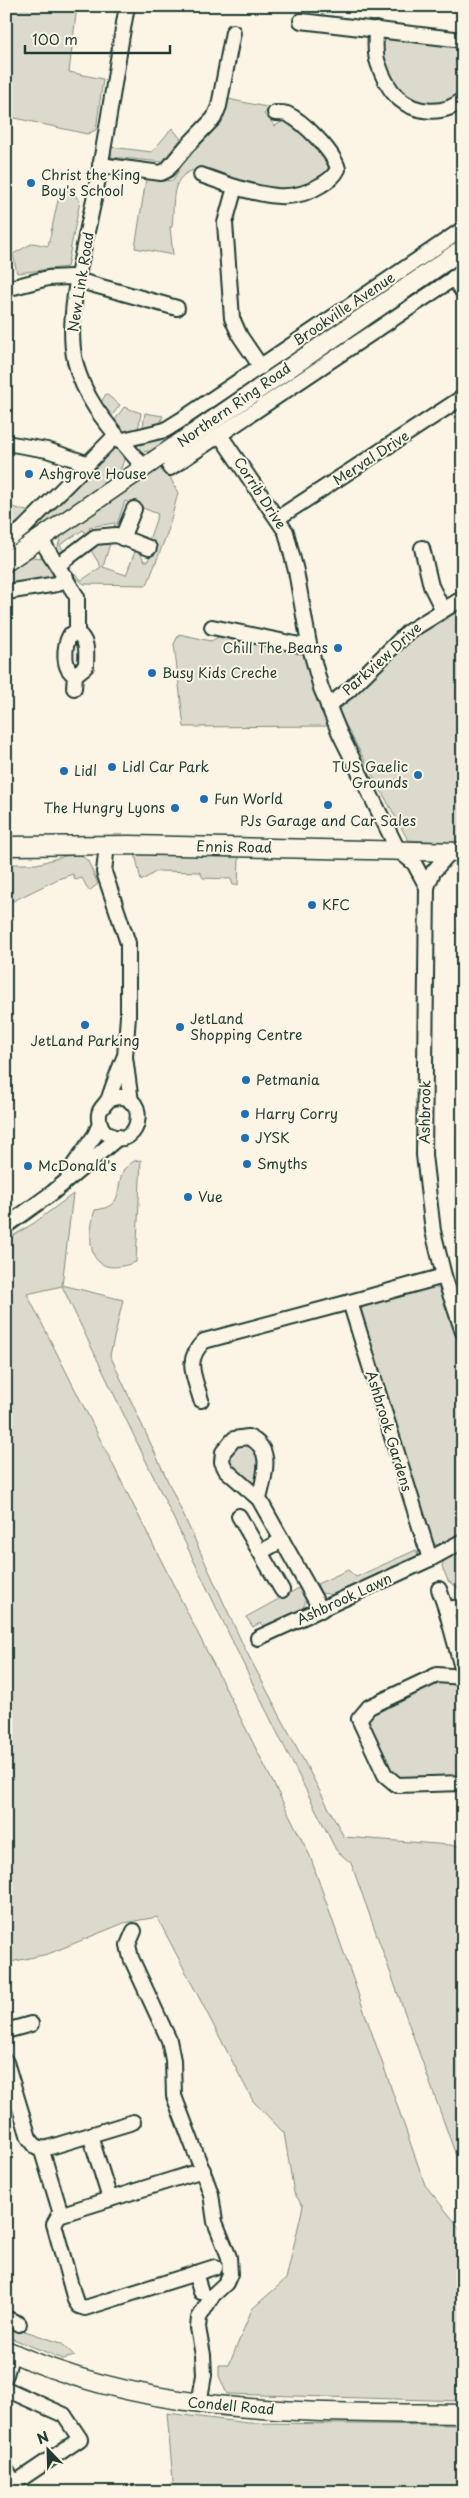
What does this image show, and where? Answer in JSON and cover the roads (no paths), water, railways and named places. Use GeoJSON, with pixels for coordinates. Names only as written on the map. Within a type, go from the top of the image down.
{"type":"FeatureCollection","features":[{"type":"Feature","properties":{"kind":"main road","name":"Northern Ring Road"},"geometry":{"type":"LineString","coordinates":[[6,562],[463,249]]}},
{"type":"Feature","properties":{"kind":"main road","name":"Ennis Road"},"geometry":{"type":"LineString","coordinates":[[6,846],[106,845],[456,852]]}},
{"type":"Feature","properties":{"kind":"main road","name":"Condell Road"},"geometry":{"type":"LineString","coordinates":[[9,2352],[89,2381],[156,2398],[199,2404],[278,2410],[463,2414]]}},
{"type":"Feature","properties":{"kind":"street","name":"New Link Road"},"geometry":{"type":"LineString","coordinates":[[127,6],[79,279],[72,335],[75,360],[93,406],[117,438],[144,468]]}},
{"type":"Feature","properties":{"kind":"street"},"geometry":{"type":"LineString","coordinates":[[301,21],[463,40]]}},
{"type":"Feature","properties":{"kind":"street"},"geometry":{"type":"LineString","coordinates":[[376,29],[377,61],[387,85],[397,97],[416,108],[431,112],[454,107],[463,99]]}},
{"type":"Feature","properties":{"kind":"street"},"geometry":{"type":"LineString","coordinates":[[100,165],[161,173],[167,170],[214,118],[219,106],[233,32]]}},
{"type":"Feature","properties":{"kind":"street"},"geometry":{"type":"LineString","coordinates":[[201,175],[274,197],[288,197],[314,189],[334,176],[338,169],[336,163],[318,139],[286,114],[275,113]]}},
{"type":"Feature","properties":{"kind":"street"},"geometry":{"type":"LineString","coordinates":[[236,187],[225,223],[232,318],[240,336],[260,367]]}},
{"type":"Feature","properties":{"kind":"street","name":"Brookville Avenue"},"geometry":{"type":"LineString","coordinates":[[117,438],[165,430],[463,229]]}},
{"type":"Feature","properties":{"kind":"street"},"geometry":{"type":"LineString","coordinates":[[170,468],[458,275],[463,292]]}},
{"type":"Feature","properties":{"kind":"street"},"geometry":{"type":"LineString","coordinates":[[6,289],[48,278],[71,277],[178,308]]}},
{"type":"Feature","properties":{"kind":"street","name":"Merval Drive"},"geometry":{"type":"LineString","coordinates":[[278,518],[463,397]]}},
{"type":"Feature","properties":{"kind":"street","name":"Corrib Drive"},"geometry":{"type":"LineString","coordinates":[[220,434],[286,532],[296,571],[309,644],[328,706],[398,850]]}},
{"type":"Feature","properties":{"kind":"street"},"geometry":{"type":"LineString","coordinates":[[6,542],[22,529],[86,464],[117,438]]}},
{"type":"Feature","properties":{"kind":"street"},"geometry":{"type":"LineString","coordinates":[[6,443],[56,453],[86,464]]}},
{"type":"Feature","properties":{"kind":"street"},"geometry":{"type":"LineString","coordinates":[[122,538],[134,508]]}},
{"type":"Feature","properties":{"kind":"street"},"geometry":{"type":"LineString","coordinates":[[58,565],[95,537],[116,535],[150,548]]}},
{"type":"Feature","properties":{"kind":"street"},"geometry":{"type":"LineString","coordinates":[[40,538],[74,589],[79,605],[77,633]]}},
{"type":"Feature","properties":{"kind":"street"},"geometry":{"type":"LineString","coordinates":[[422,548],[431,586],[443,610]]}},
{"type":"Feature","properties":{"kind":"street"},"geometry":{"type":"LineString","coordinates":[[6,592],[58,584],[66,577]]}},
{"type":"Feature","properties":{"kind":"street","name":"Parkview Drive"},"geometry":{"type":"LineString","coordinates":[[328,706],[408,632],[463,598]]}},
{"type":"Feature","properties":{"kind":"street"},"geometry":{"type":"LineString","coordinates":[[212,627],[300,645],[309,644]]}},
{"type":"Feature","properties":{"kind":"street"},"geometry":{"type":"LineString","coordinates":[[77,633],[83,636],[86,644],[86,666],[74,682],[66,667],[67,641],[70,635],[77,633]]}},
{"type":"Feature","properties":{"kind":"street"},"geometry":{"type":"LineString","coordinates":[[106,845],[104,872],[128,943],[128,1016],[124,1057],[108,1100],[100,1110],[100,1124],[105,1132],[119,1137]]}},
{"type":"Feature","properties":{"kind":"street","name":"Ashbrook"},"geometry":{"type":"LineString","coordinates":[[398,850],[414,863],[427,887]]}},
{"type":"Feature","properties":{"kind":"street","name":"Ashbrook"},"geometry":{"type":"LineString","coordinates":[[456,852],[433,872],[427,887],[424,1155],[433,1231],[444,1276],[462,1334]]}},
{"type":"Feature","properties":{"kind":"street"},"geometry":{"type":"LineString","coordinates":[[6,1226],[52,1193],[119,1137],[129,1134],[137,1125],[138,1112],[132,1102],[124,1057]]}},
{"type":"Feature","properties":{"kind":"street"},"geometry":{"type":"LineString","coordinates":[[108,1100],[119,1097],[132,1102]]}},
{"type":"Feature","properties":{"kind":"street"},"geometry":{"type":"LineString","coordinates":[[52,1193],[75,1164],[100,1124]]}},
{"type":"Feature","properties":{"kind":"street"},"geometry":{"type":"LineString","coordinates":[[200,1400],[191,1365],[194,1351],[204,1341],[444,1276]]}},
{"type":"Feature","properties":{"kind":"street","name":"Ashbrook Gardens"},"geometry":{"type":"LineString","coordinates":[[350,1302],[430,1559]]}},
{"type":"Feature","properties":{"kind":"street"},"geometry":{"type":"LineString","coordinates":[[260,1499],[321,1610]]}},
{"type":"Feature","properties":{"kind":"street"},"geometry":{"type":"LineString","coordinates":[[239,1516],[282,1590]]}},
{"type":"Feature","properties":{"kind":"street"},"geometry":{"type":"LineString","coordinates":[[261,1552],[282,1540]]}},
{"type":"Feature","properties":{"kind":"street"},"geometry":{"type":"LineString","coordinates":[[430,1559],[463,1541]]}},
{"type":"Feature","properties":{"kind":"street","name":"Ashbrook Lawn"},"geometry":{"type":"LineString","coordinates":[[258,1638],[430,1559]]}},
{"type":"Feature","properties":{"kind":"street"},"geometry":{"type":"LineString","coordinates":[[439,1589],[463,1672]]}},
{"type":"Feature","properties":{"kind":"street"},"geometry":{"type":"LineString","coordinates":[[446,1609],[463,1607]]}},
{"type":"Feature","properties":{"kind":"street"},"geometry":{"type":"LineString","coordinates":[[463,1677],[437,1675],[369,1707],[359,1719],[385,1775],[397,1785],[463,1783]]}},
{"type":"Feature","properties":{"kind":"street"},"geometry":{"type":"LineString","coordinates":[[134,1931],[128,1945],[131,1958],[169,2040],[173,2060],[174,2096],[203,2170],[211,2194],[215,2222],[229,2257],[230,2268],[226,2283],[212,2296],[199,2318],[198,2328],[203,2355],[204,2375],[199,2404]]}},
{"type":"Feature","properties":{"kind":"street"},"geometry":{"type":"LineString","coordinates":[[6,2031],[31,2024]]}},
{"type":"Feature","properties":{"kind":"street"},"geometry":{"type":"LineString","coordinates":[[6,2062],[29,2138],[37,2148],[132,2122]]}},
{"type":"Feature","properties":{"kind":"street"},"geometry":{"type":"LineString","coordinates":[[90,2135],[110,2199]]}},
{"type":"Feature","properties":{"kind":"street"},"geometry":{"type":"LineString","coordinates":[[41,2148],[61,2214]]}},
{"type":"Feature","properties":{"kind":"street"},"geometry":{"type":"LineString","coordinates":[[203,2170],[61,2214],[55,2219],[54,2224],[75,2300],[79,2306],[90,2307],[215,2267]]}},
{"type":"Feature","properties":{"kind":"street"},"geometry":{"type":"LineString","coordinates":[[195,2273],[201,2292]]}},
{"type":"Feature","properties":{"kind":"street"},"geometry":{"type":"LineString","coordinates":[[6,2375],[9,2352]]}},
{"type":"Feature","properties":{"kind":"street"},"geometry":{"type":"LineString","coordinates":[[6,2389],[64,2415],[80,2439],[11,2486],[6,2470]]}},
{"type":"Feature","properties":{"kind":"place","name":"Christ the King Boy's School"},"geometry":{"type":"Point","coordinates":[31,183]}},
{"type":"Feature","properties":{"kind":"place","name":"Ashgrove House"},"geometry":{"type":"Point","coordinates":[29,474]}},
{"type":"Feature","properties":{"kind":"place","name":"Chill The Beans"},"geometry":{"type":"Point","coordinates":[338,648]}},
{"type":"Feature","properties":{"kind":"place","name":"Busy Kids Creche"},"geometry":{"type":"Point","coordinates":[152,673]}},
{"type":"Feature","properties":{"kind":"place","name":"Lidl Car Park"},"geometry":{"type":"Point","coordinates":[112,767]}},
{"type":"Feature","properties":{"kind":"place","name":"Lidl"},"geometry":{"type":"Point","coordinates":[64,771]}},
{"type":"Feature","properties":{"kind":"place","name":"TUS Gaelic Grounds"},"geometry":{"type":"Point","coordinates":[418,775]}},
{"type":"Feature","properties":{"kind":"place","name":"Fun World"},"geometry":{"type":"Point","coordinates":[204,799]}},
{"type":"Feature","properties":{"kind":"place","name":"PJs Garage and Car Sales"},"geometry":{"type":"Point","coordinates":[328,805]}},
{"type":"Feature","properties":{"kind":"place","name":"The Hungry Lyons"},"geometry":{"type":"Point","coordinates":[175,808]}},
{"type":"Feature","properties":{"kind":"place","name":"KFC"},"geometry":{"type":"Point","coordinates":[312,905]}},
{"type":"Feature","properties":{"kind":"place","name":"JetLand Parking"},"geometry":{"type":"Point","coordinates":[85,1025]}},
{"type":"Feature","properties":{"kind":"place","name":"JetLand Shopping Centre"},"geometry":{"type":"Point","coordinates":[180,1027]}},
{"type":"Feature","properties":{"kind":"place","name":"Petmania"},"geometry":{"type":"Point","coordinates":[246,1080]}},
{"type":"Feature","properties":{"kind":"place","name":"Harry Corry"},"geometry":{"type":"Point","coordinates":[245,1114]}},
{"type":"Feature","properties":{"kind":"place","name":"JYSK"},"geometry":{"type":"Point","coordinates":[245,1138]}},
{"type":"Feature","properties":{"kind":"place","name":"Smyths"},"geometry":{"type":"Point","coordinates":[247,1164]}},
{"type":"Feature","properties":{"kind":"place","name":"McDonald's"},"geometry":{"type":"Point","coordinates":[28,1166]}},
{"type":"Feature","properties":{"kind":"place","name":"Vue"},"geometry":{"type":"Point","coordinates":[188,1197]}}]}
